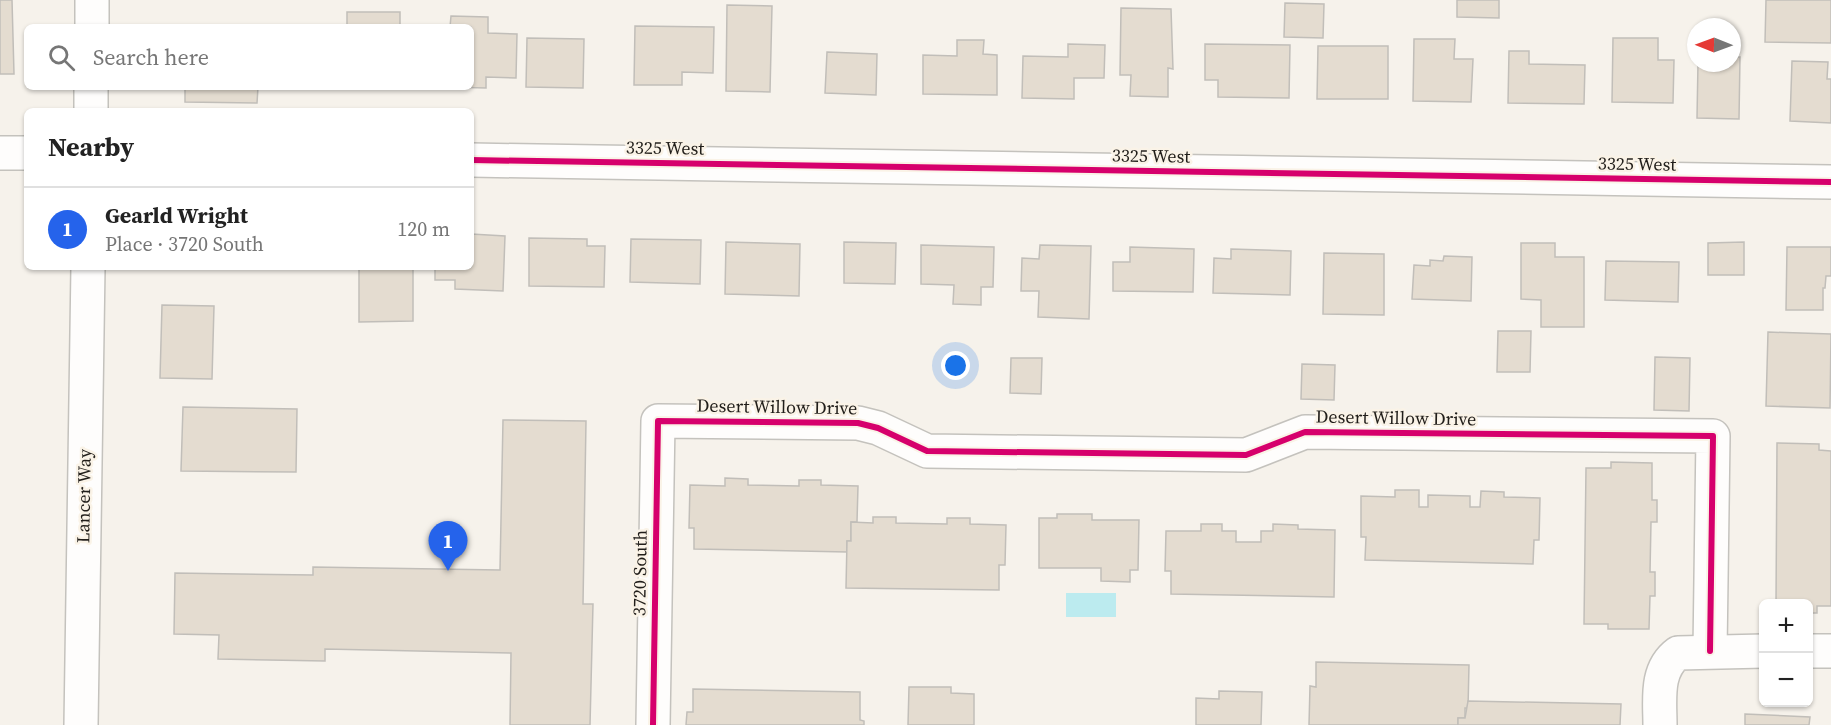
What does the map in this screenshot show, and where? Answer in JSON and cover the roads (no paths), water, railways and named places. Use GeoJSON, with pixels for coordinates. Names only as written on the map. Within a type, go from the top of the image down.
{"type":"FeatureCollection","features":[{"type":"Feature","properties":{"kind":"street"},"geometry":{"type":"LineString","coordinates":[[92,0],[92,24]]}},
{"type":"Feature","properties":{"kind":"street"},"geometry":{"type":"LineString","coordinates":[[91,90],[91,108]]}},
{"type":"Feature","properties":{"kind":"street"},"geometry":{"type":"LineString","coordinates":[[0,153],[24,153]]}},
{"type":"Feature","properties":{"kind":"street","name":"3325 West"},"geometry":{"type":"LineString","coordinates":[[474,160],[1831,182]]}},
{"type":"Feature","properties":{"kind":"street","name":"Lancer Way"},"geometry":{"type":"LineString","coordinates":[[81,725],[88,270]]}},
{"type":"Feature","properties":{"kind":"street","name":"Desert Willow Drive"},"geometry":{"type":"LineString","coordinates":[[658,421],[858,423],[878,428],[927,451],[1246,455],[1305,432],[1713,436],[1710,651]]}},
{"type":"Feature","properties":{"kind":"street","name":"3720 South"},"geometry":{"type":"LineString","coordinates":[[653,725],[658,421]]}},
{"type":"Feature","properties":{"kind":"street"},"geometry":{"type":"LineString","coordinates":[[1660,725],[1662,674],[1671,658],[1686,651],[1759,651]]}},
{"type":"Feature","properties":{"kind":"street"},"geometry":{"type":"LineString","coordinates":[[1813,651],[1831,651]]}},
{"type":"Feature","properties":{"kind":"water"},"geometry":{"type":"Polygon","coordinates":[[[1066,593],[1116,593],[1116,617],[1066,617],[1066,593]]]}},
{"type":"Feature","properties":{"kind":"place","name":"Gearld Wright"},"geometry":{"type":"Point","coordinates":[448,571]}}]}
